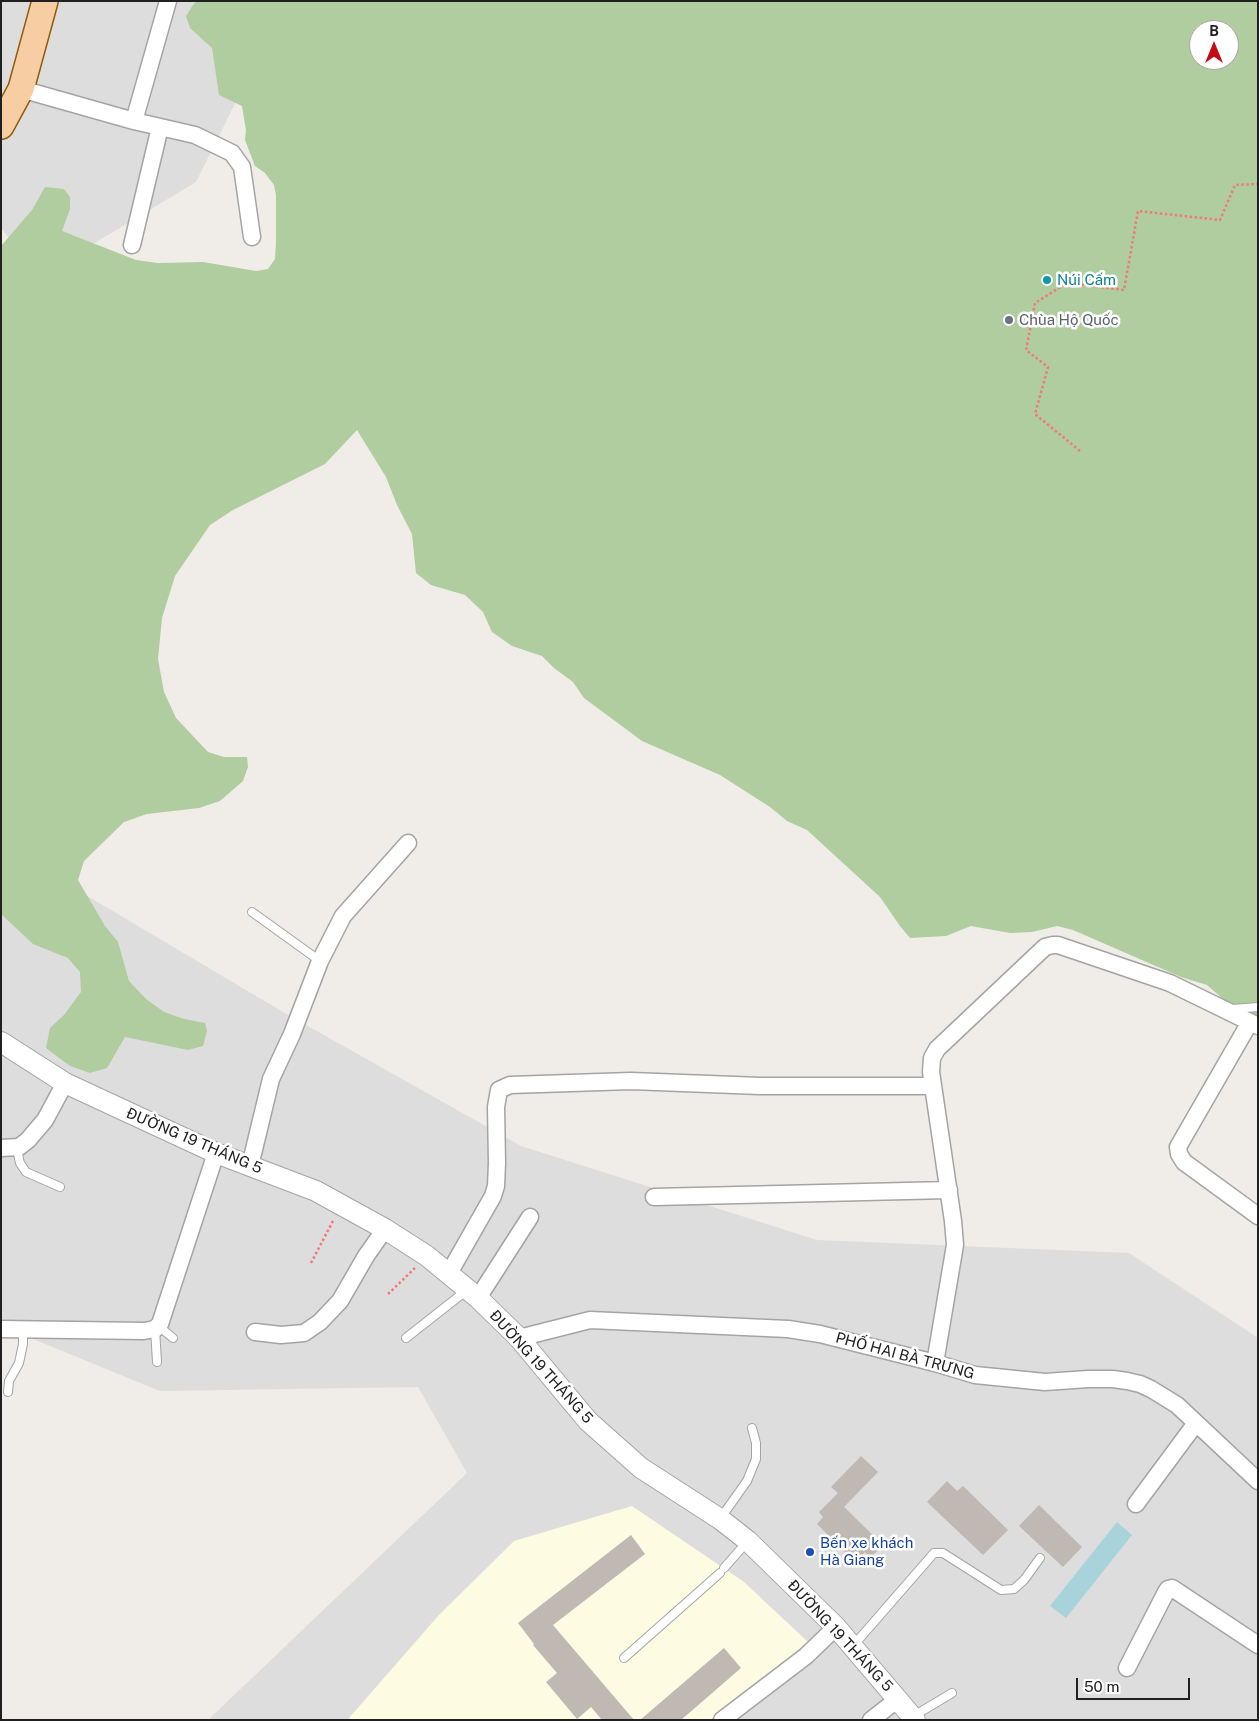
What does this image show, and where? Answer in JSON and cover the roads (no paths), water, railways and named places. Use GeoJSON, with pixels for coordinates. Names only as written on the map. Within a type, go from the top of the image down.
{"type":"FeatureCollection","features":[{"type":"Feature","properties":{"kind":"main road"},"geometry":{"type":"LineString","coordinates":[[1,126],[21,89],[45,1]]}},
{"type":"Feature","properties":{"kind":"street"},"geometry":{"type":"LineString","coordinates":[[134,121],[168,1]]}},
{"type":"Feature","properties":{"kind":"street"},"geometry":{"type":"LineString","coordinates":[[21,89],[134,121],[195,135],[232,153],[242,167],[252,236]]}},
{"type":"Feature","properties":{"kind":"street"},"geometry":{"type":"LineString","coordinates":[[132,245],[160,127]]}},
{"type":"Feature","properties":{"kind":"street"},"geometry":{"type":"LineString","coordinates":[[250,1166],[271,1080],[292,1034],[320,961],[343,916],[408,843]]}},
{"type":"Feature","properties":{"kind":"street"},"geometry":{"type":"LineString","coordinates":[[935,1363],[955,1245],[949,1190],[931,1072],[932,1058],[937,1049],[1045,947],[1058,945],[1164,981],[1254,1024],[1178,1147],[1184,1162],[1258,1216]]}},
{"type":"Feature","properties":{"kind":"street","name":"ĐƯỜNG 19 THÁNG 5"},"geometry":{"type":"LineString","coordinates":[[1,1042],[65,1083],[216,1153],[316,1191],[385,1229],[427,1256],[472,1294],[519,1338],[588,1421],[641,1468],[720,1519],[748,1541],[836,1627],[914,1718]]}},
{"type":"Feature","properties":{"kind":"street"},"geometry":{"type":"LineString","coordinates":[[448,1275],[493,1196],[496,1186],[497,1163],[496,1107],[499,1090],[510,1085],[631,1081],[760,1086],[934,1086]]}},
{"type":"Feature","properties":{"kind":"street"},"geometry":{"type":"LineString","coordinates":[[1,1148],[19,1147],[28,1140],[45,1120],[65,1083]]}},
{"type":"Feature","properties":{"kind":"street"},"geometry":{"type":"LineString","coordinates":[[1,1328],[144,1331],[157,1326],[216,1153]]}},
{"type":"Feature","properties":{"kind":"street"},"geometry":{"type":"LineString","coordinates":[[654,1197],[949,1190]]}},
{"type":"Feature","properties":{"kind":"street"},"geometry":{"type":"LineString","coordinates":[[472,1294],[530,1217]]}},
{"type":"Feature","properties":{"kind":"street"},"geometry":{"type":"LineString","coordinates":[[255,1332],[281,1335],[304,1333],[320,1322],[340,1301],[366,1256],[385,1229]]}},
{"type":"Feature","properties":{"kind":"street","name":"PHỐ HAI BÀ TRƯNG"},"geometry":{"type":"LineString","coordinates":[[519,1338],[590,1320],[788,1329],[820,1334],[975,1375],[1045,1382],[1113,1379],[1140,1384],[1166,1398],[1196,1423],[1258,1481]]}},
{"type":"Feature","properties":{"kind":"street"},"geometry":{"type":"LineString","coordinates":[[1136,1504],[1196,1423]]}},
{"type":"Feature","properties":{"kind":"street"},"geometry":{"type":"LineString","coordinates":[[1127,1668],[1166,1592],[1172,1588],[1258,1645]]}},
{"type":"Feature","properties":{"kind":"street"},"geometry":{"type":"LineString","coordinates":[[722,1720],[806,1656],[836,1627]]}},
{"type":"Feature","properties":{"kind":"street"},"geometry":{"type":"LineString","coordinates":[[871,1720],[898,1699]]}},
{"type":"Feature","properties":{"kind":"lane"},"geometry":{"type":"LineString","coordinates":[[252,912],[320,961]]}},
{"type":"Feature","properties":{"kind":"lane"},"geometry":{"type":"LineString","coordinates":[[1225,1010],[1258,1007]]}},
{"type":"Feature","properties":{"kind":"lane"},"geometry":{"type":"LineString","coordinates":[[19,1147],[20,1164],[26,1172],[60,1187]]}},
{"type":"Feature","properties":{"kind":"lane"},"geometry":{"type":"LineString","coordinates":[[406,1338],[472,1294]]}},
{"type":"Feature","properties":{"kind":"lane"},"geometry":{"type":"LineString","coordinates":[[157,1326],[172,1338]]}},
{"type":"Feature","properties":{"kind":"lane"},"geometry":{"type":"LineString","coordinates":[[157,1326],[157,1362]]}},
{"type":"Feature","properties":{"kind":"lane"},"geometry":{"type":"LineString","coordinates":[[8,1392],[9,1381],[19,1363],[23,1344],[23,1329]]}},
{"type":"Feature","properties":{"kind":"lane"},"geometry":{"type":"LineString","coordinates":[[720,1519],[747,1482],[756,1459],[756,1443],[752,1428]]}},
{"type":"Feature","properties":{"kind":"lane"},"geometry":{"type":"LineString","coordinates":[[624,1658],[722,1571],[748,1541]]}},
{"type":"Feature","properties":{"kind":"lane"},"geometry":{"type":"LineString","coordinates":[[853,1646],[934,1553],[944,1553],[1001,1590],[1014,1589],[1024,1580],[1040,1558]]}},
{"type":"Feature","properties":{"kind":"lane"},"geometry":{"type":"LineString","coordinates":[[914,1718],[952,1693]]}},
{"type":"Feature","properties":{"kind":"water"},"geometry":{"type":"Polygon","coordinates":[[[1117,1522],[1132,1535],[1066,1618],[1050,1606],[1117,1522]]]}},
{"type":"Feature","properties":{"kind":"place","name":"Núi Cấm"},"geometry":{"type":"Point","coordinates":[1047,280]}},
{"type":"Feature","properties":{"kind":"place","name":"Chùa Hộ Quốc"},"geometry":{"type":"Point","coordinates":[1009,320]}},
{"type":"Feature","properties":{"kind":"place","name":"Bến xe khách Hà Giang"},"geometry":{"type":"Point","coordinates":[810,1552]}}]}
